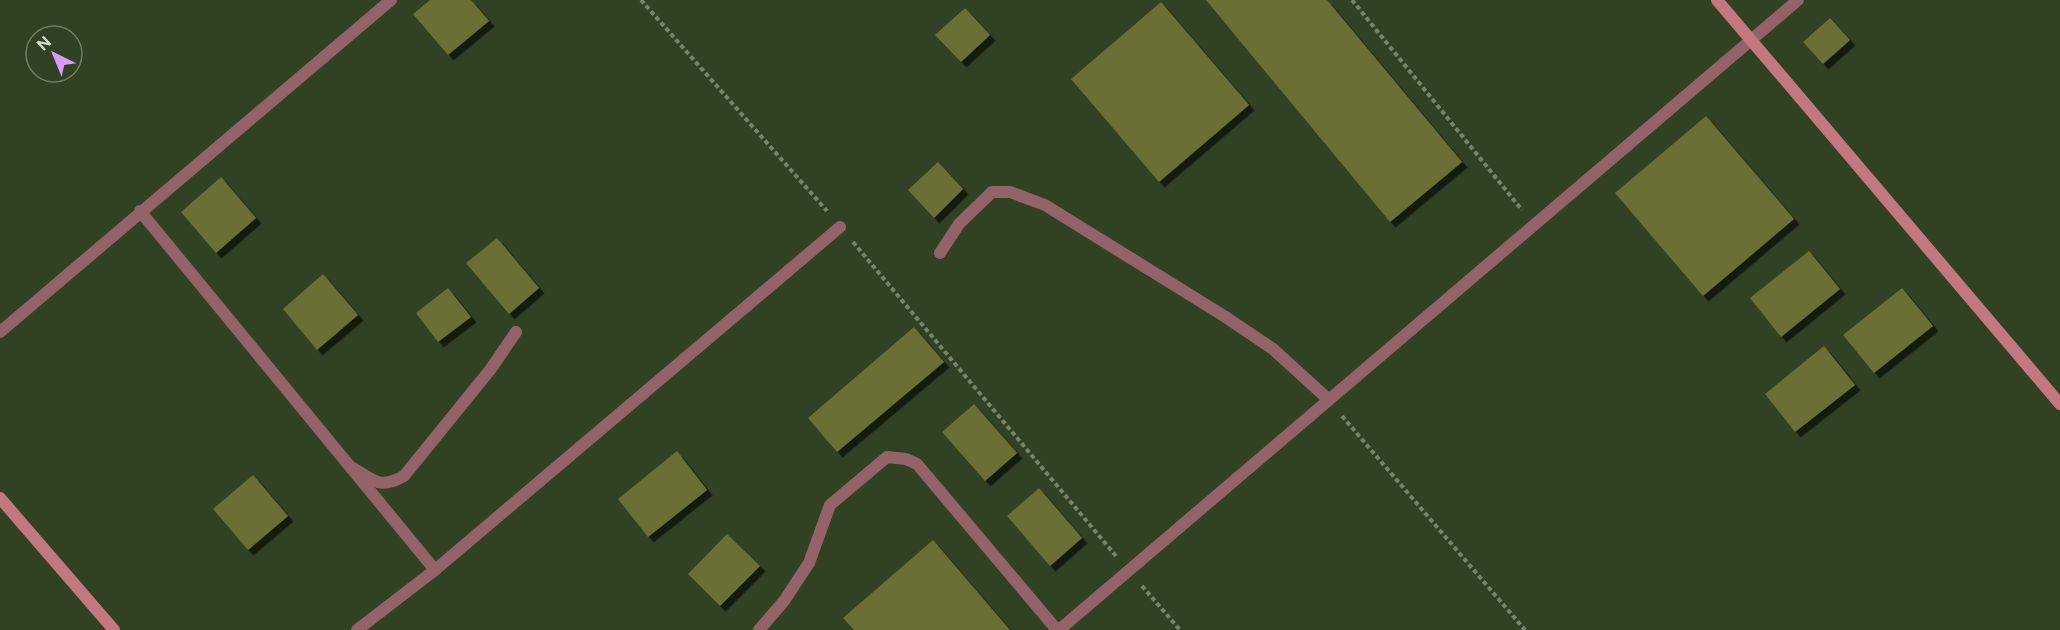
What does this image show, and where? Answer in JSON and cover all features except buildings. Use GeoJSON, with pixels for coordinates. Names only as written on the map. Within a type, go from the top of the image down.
{"type":"FeatureCollection","features":[{"type":"Feature","properties":{"kind":"street"},"geometry":{"type":"LineString","coordinates":[[0,332],[391,0]]}},
{"type":"Feature","properties":{"kind":"street"},"geometry":{"type":"LineString","coordinates":[[1717,0],[2060,404]]}},
{"type":"Feature","properties":{"kind":"street"},"geometry":{"type":"LineString","coordinates":[[759,630],[784,601],[809,563],[830,505],[887,457],[906,459],[917,464],[1058,630],[1798,0]]}},
{"type":"Feature","properties":{"kind":"street"},"geometry":{"type":"LineString","coordinates":[[940,253],[959,224],[992,192],[1010,192],[1045,205],[1273,349],[1329,400]]}},
{"type":"Feature","properties":{"kind":"street"},"geometry":{"type":"LineString","coordinates":[[140,212],[435,570]]}},
{"type":"Feature","properties":{"kind":"street"},"geometry":{"type":"LineString","coordinates":[[357,630],[435,570],[840,226]]}},
{"type":"Feature","properties":{"kind":"street"},"geometry":{"type":"LineString","coordinates":[[350,466],[380,484],[391,483],[404,476],[490,370],[516,332]]}},
{"type":"Feature","properties":{"kind":"street"},"geometry":{"type":"LineString","coordinates":[[0,498],[114,630]]}},
{"type":"Feature","properties":{"kind":"path"},"geometry":{"type":"LineString","coordinates":[[641,0],[840,226],[1180,630]]}},
{"type":"Feature","properties":{"kind":"path"},"geometry":{"type":"LineString","coordinates":[[1352,0],[1534,224]]}},
{"type":"Feature","properties":{"kind":"path"},"geometry":{"type":"LineString","coordinates":[[1329,400],[1525,630]]}}]}
